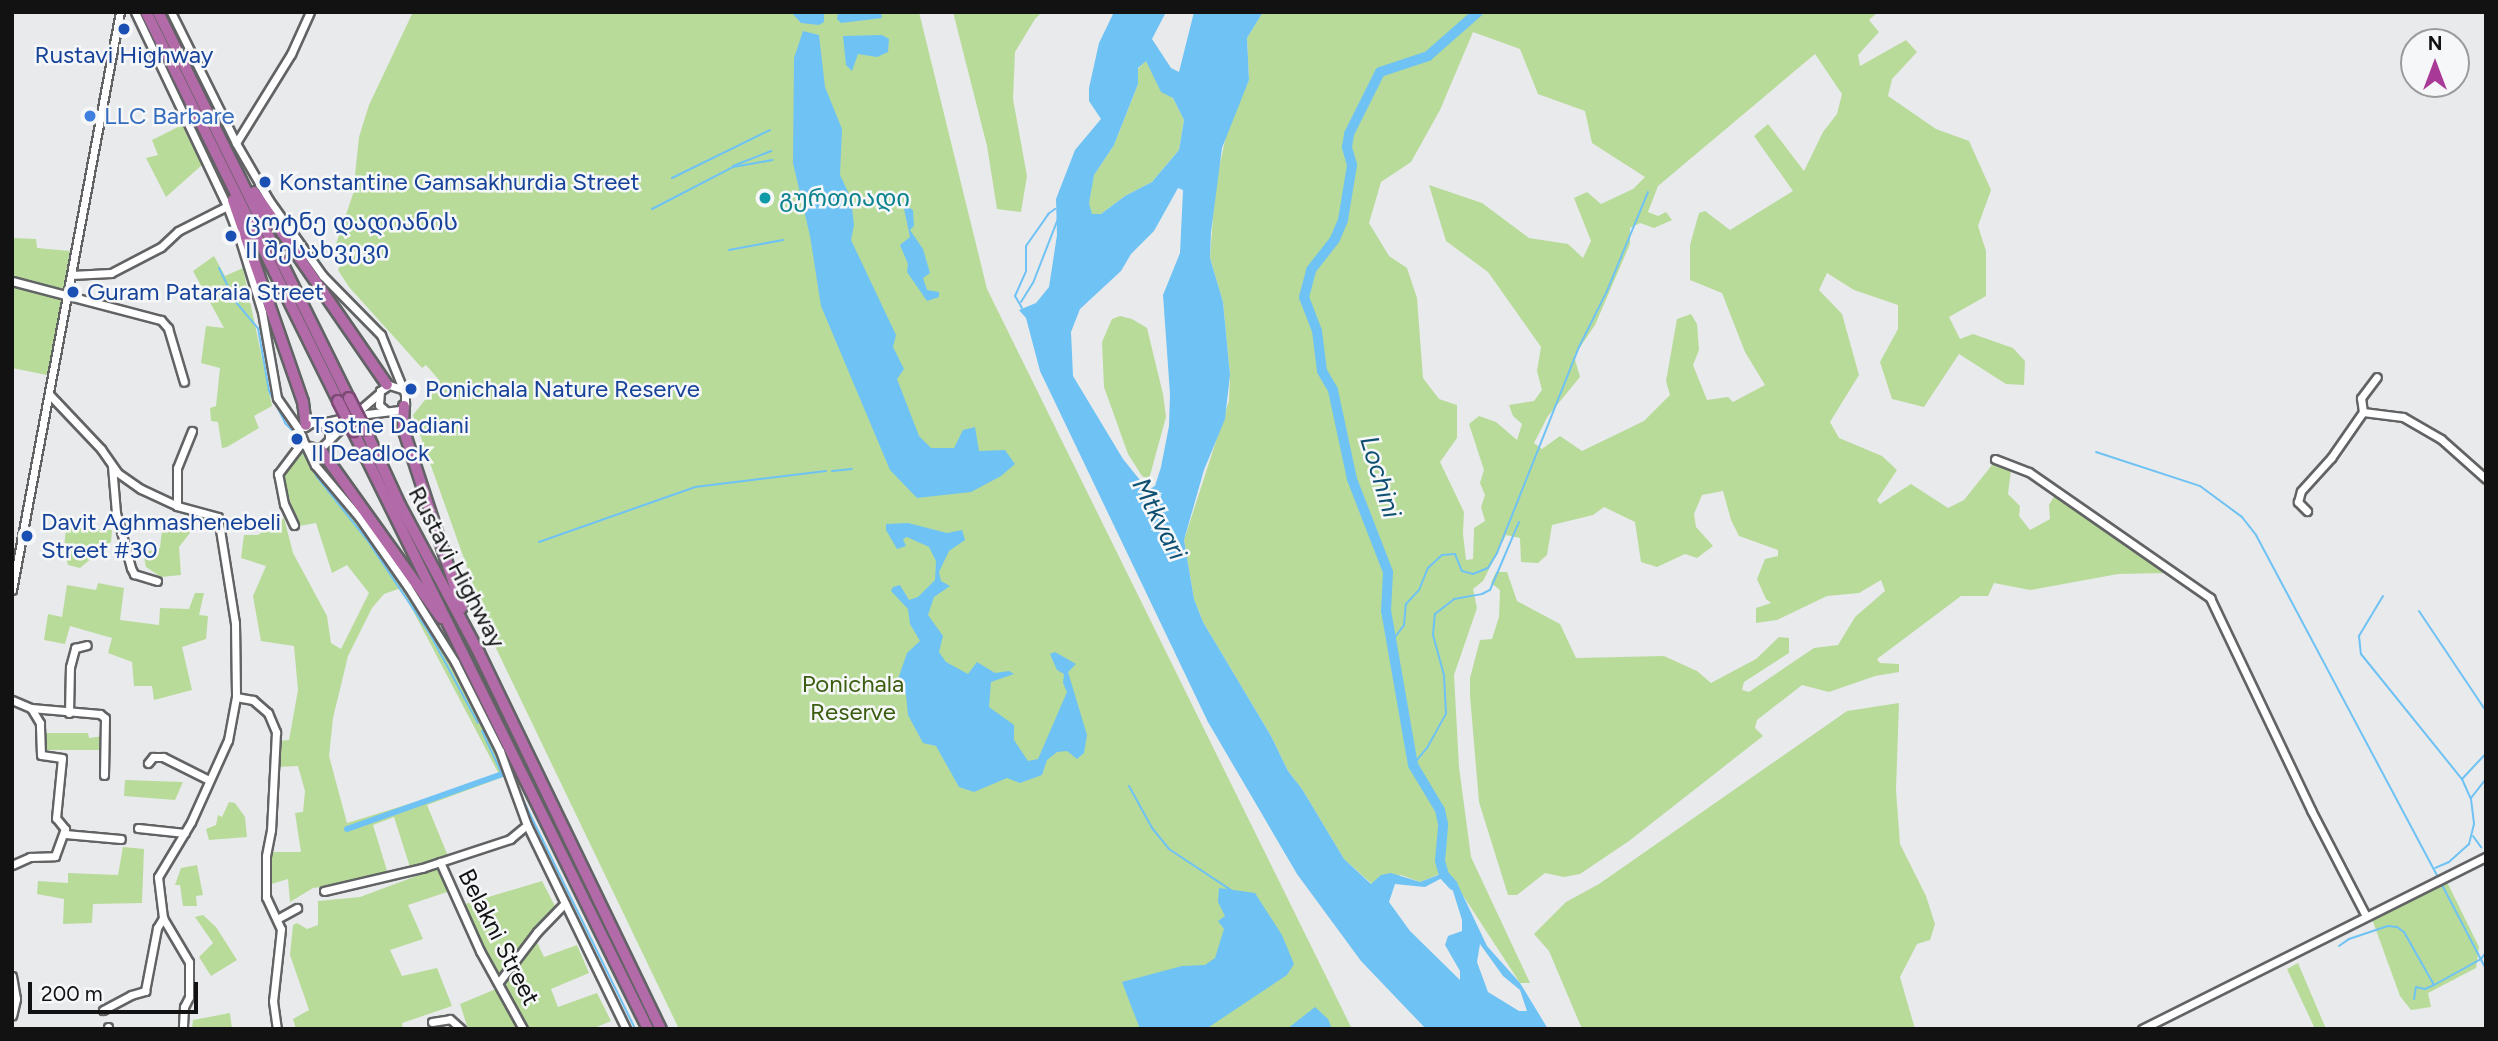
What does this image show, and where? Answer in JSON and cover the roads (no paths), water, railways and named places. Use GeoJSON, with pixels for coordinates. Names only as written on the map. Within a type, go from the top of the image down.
{"type":"FeatureCollection","features":[{"type":"Feature","properties":{"kind":"highway","name":"Rustavi Highway"},"geometry":{"type":"LineString","coordinates":[[146,12],[343,400],[365,429],[400,505],[480,653],[661,1028]]}},
{"type":"Feature","properties":{"kind":"highway","name":"Rustavi Highway"},"geometry":{"type":"LineString","coordinates":[[158,12],[223,142],[343,400],[353,431],[648,1029]]}},
{"type":"Feature","properties":{"kind":"highway"},"geometry":{"type":"LineString","coordinates":[[223,142],[264,207],[388,385]]}},
{"type":"Feature","properties":{"kind":"highway"},"geometry":{"type":"LineString","coordinates":[[219,158],[303,402],[304,435]]}},
{"type":"Feature","properties":{"kind":"highway"},"geometry":{"type":"LineString","coordinates":[[404,406],[403,428],[454,589],[480,653]]}},
{"type":"Feature","properties":{"kind":"highway"},"geometry":{"type":"LineString","coordinates":[[318,450],[377,527],[469,663]]}},
{"type":"Feature","properties":{"kind":"street"},"geometry":{"type":"LineString","coordinates":[[12,590],[121,12]]}},
{"type":"Feature","properties":{"kind":"street"},"geometry":{"type":"LineString","coordinates":[[135,12],[227,206],[262,312],[273,385],[287,415],[318,450]]}},
{"type":"Feature","properties":{"kind":"street"},"geometry":{"type":"LineString","coordinates":[[171,12],[236,143],[297,241],[330,284],[381,335],[406,397],[404,406],[396,412],[354,419],[318,450],[314,465]]}},
{"type":"Feature","properties":{"kind":"street"},"geometry":{"type":"LineString","coordinates":[[236,143],[291,54],[310,12]]}},
{"type":"Feature","properties":{"kind":"street"},"geometry":{"type":"LineString","coordinates":[[71,275],[111,273],[161,247],[178,231],[227,206]]}},
{"type":"Feature","properties":{"kind":"street"},"geometry":{"type":"LineString","coordinates":[[12,281],[166,323],[184,382]]}},
{"type":"Feature","properties":{"kind":"street"},"geometry":{"type":"LineString","coordinates":[[294,525],[284,504],[278,474],[304,435],[322,423],[353,416],[388,385],[393,362]]}},
{"type":"Feature","properties":{"kind":"street"},"geometry":{"type":"LineString","coordinates":[[2307,511],[2298,502],[2301,491],[2331,458],[2363,412],[2361,398],[2377,377]]}},
{"type":"Feature","properties":{"kind":"street"},"geometry":{"type":"LineString","coordinates":[[388,385],[402,389]]}},
{"type":"Feature","properties":{"kind":"street"},"geometry":{"type":"LineString","coordinates":[[49,394],[101,449],[112,466],[141,489],[177,506],[218,517],[235,623],[236,696],[228,740],[185,833],[158,877],[163,918],[189,962],[189,997],[184,1007],[183,1029]]}},
{"type":"Feature","properties":{"kind":"street"},"geometry":{"type":"LineString","coordinates":[[378,394],[379,404],[386,412]]}},
{"type":"Feature","properties":{"kind":"street"},"geometry":{"type":"LineString","coordinates":[[2363,412],[2403,417],[2441,439],[2486,479]]}},
{"type":"Feature","properties":{"kind":"street"},"geometry":{"type":"LineString","coordinates":[[322,423],[329,430],[329,440]]}},
{"type":"Feature","properties":{"kind":"street"},"geometry":{"type":"LineString","coordinates":[[177,506],[177,468],[192,431]]}},
{"type":"Feature","properties":{"kind":"street"},"geometry":{"type":"LineString","coordinates":[[304,435],[314,465],[366,527],[427,615],[455,662],[500,751],[527,825],[626,1029]]}},
{"type":"Feature","properties":{"kind":"street"},"geometry":{"type":"LineString","coordinates":[[1995,459],[2029,472],[2210,598],[2311,810],[2367,916]]}},
{"type":"Feature","properties":{"kind":"street"},"geometry":{"type":"LineString","coordinates":[[112,466],[116,513],[131,568],[134,574],[157,581]]}},
{"type":"Feature","properties":{"kind":"street"},"geometry":{"type":"LineString","coordinates":[[69,713],[70,667],[75,648],[87,645]]}},
{"type":"Feature","properties":{"kind":"street"},"geometry":{"type":"LineString","coordinates":[[236,696],[253,700],[268,713],[276,732],[271,830],[266,856],[266,897],[277,919],[281,940],[273,1001],[277,1029]]}},
{"type":"Feature","properties":{"kind":"street"},"geometry":{"type":"LineString","coordinates":[[12,700],[31,708],[100,715],[105,718],[104,775]]}},
{"type":"Feature","properties":{"kind":"street"},"geometry":{"type":"LineString","coordinates":[[12,865],[30,857],[55,856],[65,834],[65,829],[56,818],[62,758],[41,755],[40,723],[31,708]]}},
{"type":"Feature","properties":{"kind":"street"},"geometry":{"type":"LineString","coordinates":[[148,763],[153,757],[163,757],[209,780]]}},
{"type":"Feature","properties":{"kind":"street"},"geometry":{"type":"LineString","coordinates":[[138,828],[185,833]]}},
{"type":"Feature","properties":{"kind":"street"},"geometry":{"type":"LineString","coordinates":[[324,891],[440,862],[510,839],[523,828]]}},
{"type":"Feature","properties":{"kind":"street"},"geometry":{"type":"LineString","coordinates":[[65,834],[121,839]]}},
{"type":"Feature","properties":{"kind":"street"},"geometry":{"type":"LineString","coordinates":[[2142,1029],[2486,857]]}},
{"type":"Feature","properties":{"kind":"street","name":"Belakni Street"},"geometry":{"type":"LineString","coordinates":[[440,862],[480,951],[523,1029]]}},
{"type":"Feature","properties":{"kind":"street"},"geometry":{"type":"LineString","coordinates":[[499,982],[537,932],[565,902]]}},
{"type":"Feature","properties":{"kind":"street"},"geometry":{"type":"LineString","coordinates":[[277,919],[297,908]]}},
{"type":"Feature","properties":{"kind":"street"},"geometry":{"type":"LineString","coordinates":[[103,1010],[131,995],[145,991],[157,929],[163,918]]}},
{"type":"Feature","properties":{"kind":"street"},"geometry":{"type":"LineString","coordinates":[[12,976],[16,999],[12,1016]]}},
{"type":"Feature","properties":{"kind":"street"},"geometry":{"type":"LineString","coordinates":[[432,1022],[450,1019],[461,1029]]}},
{"type":"Feature","properties":{"kind":"water"},"geometry":{"type":"Polygon","coordinates":[[[791,12],[824,12],[824,22],[819,25],[801,23],[791,12]]]}},
{"type":"Feature","properties":{"kind":"water"},"geometry":{"type":"Polygon","coordinates":[[[838,12],[881,12],[882,18],[841,23],[837,19],[838,12]]]}},
{"type":"Feature","properties":{"kind":"water","name":"Mtkvari"},"geometry":{"type":"Polygon","coordinates":[[[1114,12],[1166,12],[1152,39],[1171,68],[1179,72],[1194,12],[1263,12],[1247,38],[1249,80],[1222,148],[1211,232],[1210,258],[1223,302],[1230,375],[1225,419],[1204,470],[1184,540],[1194,599],[1203,622],[1271,736],[1288,771],[1302,789],[1344,859],[1371,884],[1381,875],[1391,873],[1420,882],[1441,874],[1458,885],[1487,946],[1520,983],[1548,1029],[1426,1029],[1361,961],[1297,874],[1208,722],[1040,371],[1026,318],[1019,310],[1036,303],[1049,287],[1057,235],[1056,199],[1075,150],[1101,119],[1089,101],[1089,88],[1099,43],[1114,12]],[[1146,61],[1138,68],[1138,84],[1114,145],[1094,175],[1089,203],[1092,214],[1101,214],[1125,196],[1152,182],[1179,150],[1184,120],[1173,98],[1161,92],[1146,61]],[[1178,188],[1154,231],[1131,254],[1121,271],[1080,309],[1071,332],[1073,376],[1123,459],[1148,490],[1155,486],[1169,426],[1170,394],[1163,295],[1180,253],[1183,190],[1178,188]],[[1442,878],[1425,887],[1395,884],[1389,902],[1410,931],[1460,980],[1460,971],[1445,945],[1448,936],[1462,931],[1462,920],[1453,891],[1442,878]],[[1480,944],[1477,962],[1488,992],[1519,1011],[1527,1011],[1520,990],[1503,976],[1480,944]]]}},
{"type":"Feature","properties":{"kind":"water"},"geometry":{"type":"Polygon","coordinates":[[[803,31],[819,35],[825,87],[842,129],[840,175],[852,208],[854,225],[851,240],[896,335],[893,347],[904,369],[897,379],[919,436],[931,448],[954,448],[963,430],[975,427],[979,451],[1005,450],[1015,464],[1001,476],[971,492],[917,498],[890,470],[821,306],[810,236],[793,163],[794,58],[803,31]]]}},
{"type":"Feature","properties":{"kind":"water"},"geometry":{"type":"Polygon","coordinates":[[[882,35],[889,39],[888,52],[877,57],[858,54],[852,71],[846,65],[843,36],[882,35]]]}},
{"type":"Feature","properties":{"kind":"water"},"geometry":{"type":"Polygon","coordinates":[[[903,204],[913,210],[914,226],[910,230],[923,249],[930,273],[923,278],[927,290],[939,292],[939,297],[927,301],[907,272],[908,264],[900,245],[910,237],[903,204]]]}},
{"type":"Feature","properties":{"kind":"water"},"geometry":{"type":"Polygon","coordinates":[[[908,523],[947,533],[962,530],[965,540],[949,551],[939,572],[941,581],[950,586],[934,597],[928,615],[943,636],[939,652],[946,662],[968,674],[977,662],[995,673],[1009,671],[1014,674],[991,682],[989,707],[1014,725],[1014,740],[1028,761],[1038,759],[1067,692],[1063,683],[1064,674],[1057,670],[1050,654],[1055,652],[1076,664],[1068,672],[1087,735],[1084,753],[1077,759],[1067,751],[1057,752],[1047,760],[1042,775],[1020,783],[1007,778],[974,792],[959,787],[936,746],[923,743],[908,715],[906,695],[898,679],[907,653],[920,641],[910,624],[908,609],[891,591],[893,587],[900,585],[909,600],[918,597],[935,580],[936,561],[929,547],[907,537],[903,539],[906,546],[897,549],[886,530],[886,524],[908,523]]]}},
{"type":"Feature","properties":{"kind":"water"},"geometry":{"type":"Polygon","coordinates":[[[1219,888],[1255,893],[1282,935],[1294,964],[1287,975],[1206,1029],[1140,1029],[1122,982],[1182,966],[1205,965],[1215,958],[1224,929],[1218,921],[1225,916],[1218,902],[1219,888]]]}},
{"type":"Feature","properties":{"kind":"water"},"geometry":{"type":"Polygon","coordinates":[[[1315,1007],[1328,1019],[1332,1029],[1287,1029],[1315,1007]]]}},
{"type":"Feature","properties":{"kind":"waterway","name":"Lochini"},"geometry":{"type":"LineString","coordinates":[[1453,885],[1444,875],[1440,861],[1443,824],[1440,810],[1413,765],[1386,611],[1388,572],[1352,479],[1333,390],[1322,371],[1317,331],[1304,297],[1311,270],[1335,239],[1343,220],[1352,165],[1347,147],[1349,134],[1380,72],[1428,56],[1478,12]]}},
{"type":"Feature","properties":{"kind":"waterway"},"geometry":{"type":"LineString","coordinates":[[672,178],[770,130]]}},
{"type":"Feature","properties":{"kind":"waterway"},"geometry":{"type":"LineString","coordinates":[[733,166],[771,151]]}},
{"type":"Feature","properties":{"kind":"waterway"},"geometry":{"type":"LineString","coordinates":[[652,209],[733,167],[772,160]]}},
{"type":"Feature","properties":{"kind":"waterway"},"geometry":{"type":"LineString","coordinates":[[1392,641],[1404,625],[1406,604],[1419,590],[1428,568],[1442,555],[1455,554],[1462,571],[1473,574],[1488,568],[1497,553],[1579,347],[1607,291],[1648,192]]}},
{"type":"Feature","properties":{"kind":"waterway"},"geometry":{"type":"LineString","coordinates":[[1022,308],[1015,296],[1026,271],[1026,246],[1048,214],[1055,209]]}},
{"type":"Feature","properties":{"kind":"waterway"},"geometry":{"type":"LineString","coordinates":[[1021,302],[1033,283],[1058,219]]}},
{"type":"Feature","properties":{"kind":"waterway"},"geometry":{"type":"LineString","coordinates":[[729,250],[783,240]]}},
{"type":"Feature","properties":{"kind":"waterway"},"geometry":{"type":"LineString","coordinates":[[219,268],[235,301],[258,328],[269,391],[285,423],[293,431],[296,443]]}},
{"type":"Feature","properties":{"kind":"waterway"},"geometry":{"type":"LineString","coordinates":[[302,450],[317,477],[368,541],[430,634],[478,723]]}},
{"type":"Feature","properties":{"kind":"waterway"},"geometry":{"type":"LineString","coordinates":[[2096,452],[2200,486],[2242,517],[2256,535],[2438,878]]}},
{"type":"Feature","properties":{"kind":"waterway"},"geometry":{"type":"LineString","coordinates":[[832,471],[852,469]]}},
{"type":"Feature","properties":{"kind":"waterway"},"geometry":{"type":"LineString","coordinates":[[539,542],[695,487],[826,471]]}},
{"type":"Feature","properties":{"kind":"waterway"},"geometry":{"type":"LineString","coordinates":[[1413,765],[1427,748],[1446,714],[1444,675],[1433,635],[1435,614],[1454,599],[1490,590],[1519,522]]}},
{"type":"Feature","properties":{"kind":"waterway"},"geometry":{"type":"LineString","coordinates":[[2383,596],[2359,636],[2361,654],[2462,779],[2471,799],[2474,824],[2469,844],[2449,862],[2435,868]]}},
{"type":"Feature","properties":{"kind":"waterway"},"geometry":{"type":"LineString","coordinates":[[2419,611],[2486,711]]}},
{"type":"Feature","properties":{"kind":"waterway"},"geometry":{"type":"LineString","coordinates":[[2486,664],[2486,686]]}},
{"type":"Feature","properties":{"kind":"waterway"},"geometry":{"type":"LineString","coordinates":[[482,731],[502,774]]}},
{"type":"Feature","properties":{"kind":"waterway"},"geometry":{"type":"LineString","coordinates":[[2463,778],[2486,753]]}},
{"type":"Feature","properties":{"kind":"waterway"},"geometry":{"type":"LineString","coordinates":[[347,829],[502,774]]}},
{"type":"Feature","properties":{"kind":"waterway"},"geometry":{"type":"LineString","coordinates":[[2471,798],[2486,779]]}},
{"type":"Feature","properties":{"kind":"waterway"},"geometry":{"type":"LineString","coordinates":[[1129,786],[1152,828],[1169,849],[1234,892]]}},
{"type":"Feature","properties":{"kind":"waterway"},"geometry":{"type":"LineString","coordinates":[[523,800],[635,1029]]}},
{"type":"Feature","properties":{"kind":"waterway"},"geometry":{"type":"LineString","coordinates":[[2473,836],[2481,847]]}},
{"type":"Feature","properties":{"kind":"waterway"},"geometry":{"type":"LineString","coordinates":[[2441,883],[2486,969]]}},
{"type":"Feature","properties":{"kind":"waterway"},"geometry":{"type":"LineString","coordinates":[[2339,946],[2349,939],[2388,926],[2397,927],[2404,932],[2434,985]]}},
{"type":"Feature","properties":{"kind":"waterway"},"geometry":{"type":"LineString","coordinates":[[2414,999],[2416,987],[2425,989],[2434,985],[2481,959],[2486,952]]}},
{"type":"Feature","properties":{"kind":"place","name":"Rustavi Highway"},"geometry":{"type":"Point","coordinates":[124,29]}},
{"type":"Feature","properties":{"kind":"place","name":"LLC Barbare"},"geometry":{"type":"Point","coordinates":[90,116]}},
{"type":"Feature","properties":{"kind":"place","name":"Konstantine Gamsakhurdia Street"},"geometry":{"type":"Point","coordinates":[265,182]}},
{"type":"Feature","properties":{"kind":"place","name":"გურთიადი"},"geometry":{"type":"Point","coordinates":[765,198]}},
{"type":"Feature","properties":{"kind":"place","name":"ცოტნე დადიანის II შესახვევი"},"geometry":{"type":"Point","coordinates":[231,236]}},
{"type":"Feature","properties":{"kind":"place","name":"Guram Pataraia Street"},"geometry":{"type":"Point","coordinates":[73,292]}},
{"type":"Feature","properties":{"kind":"place","name":"Ponichala Nature Reserve"},"geometry":{"type":"Point","coordinates":[411,389]}},
{"type":"Feature","properties":{"kind":"place","name":"Tsotne Dadiani II Deadlock"},"geometry":{"type":"Point","coordinates":[297,439]}},
{"type":"Feature","properties":{"kind":"place","name":"Davit Aghmashenebeli Street #30"},"geometry":{"type":"Point","coordinates":[27,536]}},
{"type":"Feature","properties":{"kind":"park label","name":"Ponichala Reserve"},"geometry":{"type":"Point","coordinates":[853,698]}}]}
